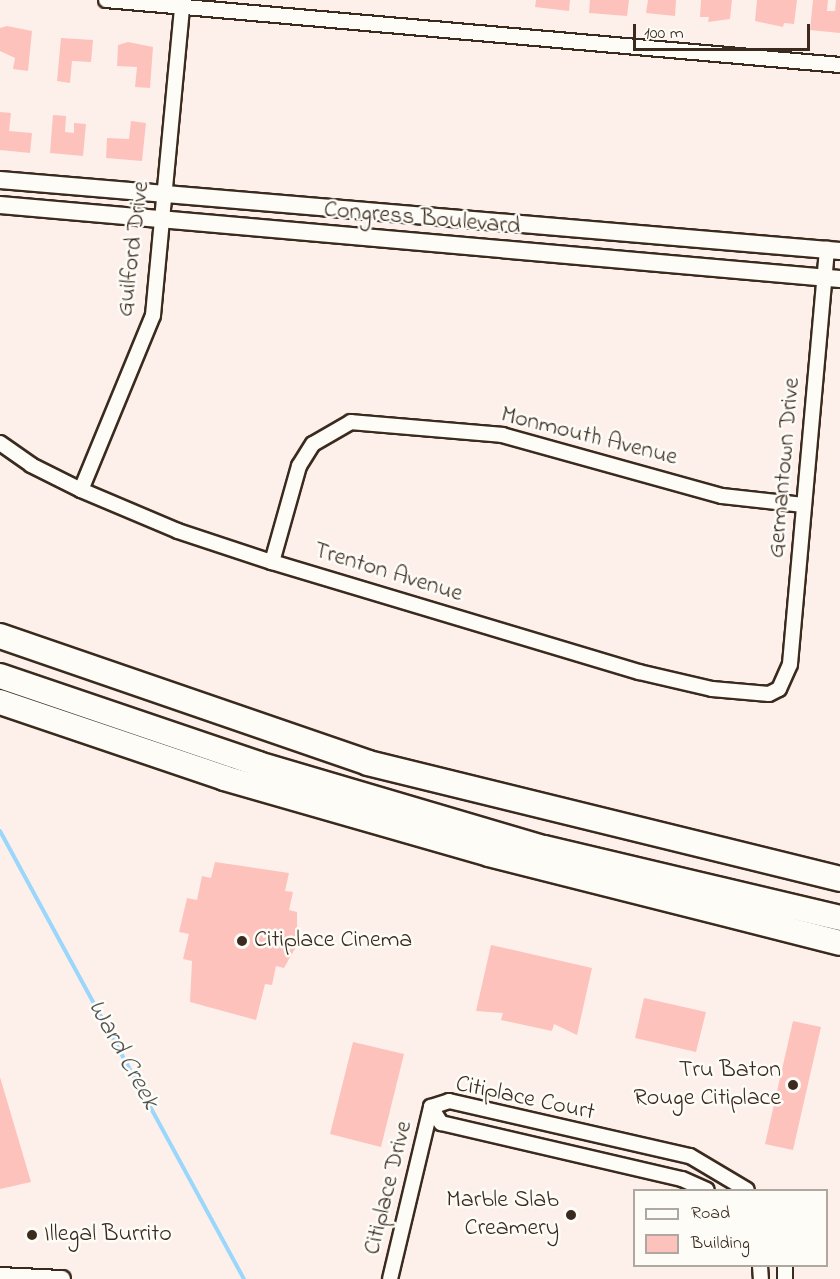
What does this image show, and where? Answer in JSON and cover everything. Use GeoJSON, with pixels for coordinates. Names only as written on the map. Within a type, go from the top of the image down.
{"type":"FeatureCollection","features":[{"type":"Feature","properties":{"kind":"highway"},"geometry":{"type":"LineString","coordinates":[[0,636],[80,666],[368,763],[840,879]]}},
{"type":"Feature","properties":{"kind":"highway"},"geometry":{"type":"LineString","coordinates":[[0,676],[258,764],[544,848],[840,918]]}},
{"type":"Feature","properties":{"kind":"highway"},"geometry":{"type":"LineString","coordinates":[[7,704],[224,778],[477,850],[840,943]]}},
{"type":"Feature","properties":{"kind":"street"},"geometry":{"type":"LineString","coordinates":[[106,0],[182,3],[840,65]]}},
{"type":"Feature","properties":{"kind":"street","name":"Guilford Drive"},"geometry":{"type":"LineString","coordinates":[[81,490],[153,315],[182,3]]}},
{"type":"Feature","properties":{"kind":"street","name":"Congress Boulevard"},"geometry":{"type":"LineString","coordinates":[[0,180],[833,250]]}},
{"type":"Feature","properties":{"kind":"street","name":"Congress Boulevard"},"geometry":{"type":"LineString","coordinates":[[0,205],[832,278]]}},
{"type":"Feature","properties":{"kind":"street"},"geometry":{"type":"LineString","coordinates":[[382,240],[384,212]]}},
{"type":"Feature","properties":{"kind":"street"},"geometry":{"type":"LineString","coordinates":[[604,258],[606,232]]}},
{"type":"Feature","properties":{"kind":"street","name":"Germantown Drive"},"geometry":{"type":"LineString","coordinates":[[779,689],[790,664],[804,505],[832,278],[833,250]]}},
{"type":"Feature","properties":{"kind":"street","name":"Monmouth Avenue"},"geometry":{"type":"LineString","coordinates":[[272,562],[299,466],[313,444],[351,422],[502,435],[722,496],[804,505]]}},
{"type":"Feature","properties":{"kind":"street","name":"Trenton Avenue"},"geometry":{"type":"LineString","coordinates":[[0,443],[31,465],[81,490],[178,531],[272,562],[639,672],[754,695],[779,689]]}},
{"type":"Feature","properties":{"kind":"street","name":"Citiplace Court"},"geometry":{"type":"LineString","coordinates":[[703,1189],[691,1183],[441,1123],[431,1107],[448,1101],[700,1161],[744,1189]]}},
{"type":"Feature","properties":{"kind":"street","name":"Citiplace Drive"},"geometry":{"type":"LineString","coordinates":[[390,1279],[431,1107]]}},
{"type":"Feature","properties":{"kind":"street"},"geometry":{"type":"LineString","coordinates":[[560,1153],[566,1130]]}},
{"type":"Feature","properties":{"kind":"street"},"geometry":{"type":"LineString","coordinates":[[691,1183],[700,1161]]}},
{"type":"Feature","properties":{"kind":"street"},"geometry":{"type":"LineString","coordinates":[[0,1276],[62,1279]]}},
{"type":"Feature","properties":{"kind":"building"},"geometry":{"type":"Polygon","coordinates":[[[536,0],[570,0],[569,11],[535,7],[536,0]]]}},
{"type":"Feature","properties":{"kind":"building"},"geometry":{"type":"Polygon","coordinates":[[[590,0],[629,0],[627,16],[589,13],[590,0]]]}},
{"type":"Feature","properties":{"kind":"building"},"geometry":{"type":"Polygon","coordinates":[[[648,0],[676,0],[675,16],[646,13],[648,0]]]}},
{"type":"Feature","properties":{"kind":"building"},"geometry":{"type":"Polygon","coordinates":[[[701,0],[732,0],[730,19],[708,22],[709,17],[700,17],[701,0]]]}},
{"type":"Feature","properties":{"kind":"building"},"geometry":{"type":"Polygon","coordinates":[[[757,0],[797,0],[794,24],[784,23],[783,27],[755,21],[757,0]]]}},
{"type":"Feature","properties":{"kind":"building"},"geometry":{"type":"Polygon","coordinates":[[[813,0],[828,0],[827,11],[835,11],[836,0],[840,0],[840,33],[810,30],[813,0]]]}},
{"type":"Feature","properties":{"kind":"building"},"geometry":{"type":"Polygon","coordinates":[[[7,26],[32,31],[28,71],[13,69],[15,58],[0,51],[0,28],[7,26]]]}},
{"type":"Feature","properties":{"kind":"building"},"geometry":{"type":"Polygon","coordinates":[[[61,38],[93,40],[91,62],[72,61],[70,83],[57,81],[61,38]]]}},
{"type":"Feature","properties":{"kind":"building"},"geometry":{"type":"Polygon","coordinates":[[[128,42],[153,47],[150,88],[135,87],[137,67],[117,66],[118,45],[128,42]]]}},
{"type":"Feature","properties":{"kind":"building"},"geometry":{"type":"Polygon","coordinates":[[[0,112],[11,113],[9,131],[32,133],[30,153],[0,150],[0,112]]]}},
{"type":"Feature","properties":{"kind":"building"},"geometry":{"type":"Polygon","coordinates":[[[53,115],[66,116],[65,132],[74,133],[74,123],[86,124],[83,156],[50,153],[53,115]]]}},
{"type":"Feature","properties":{"kind":"building"},"geometry":{"type":"Polygon","coordinates":[[[131,121],[146,123],[142,161],[106,158],[107,138],[129,139],[131,121]]]}},
{"type":"Feature","properties":{"kind":"building","name":"Citiplace Cinema"},"geometry":{"type":"Polygon","coordinates":[[[215,862],[289,873],[285,891],[293,892],[289,910],[297,912],[297,945],[284,968],[276,966],[272,985],[265,984],[256,1020],[190,1002],[192,961],[183,959],[189,934],[179,932],[187,898],[197,900],[202,876],[211,878],[215,862]]]}},
{"type":"Feature","properties":{"kind":"building"},"geometry":{"type":"Polygon","coordinates":[[[491,945],[592,968],[577,1035],[554,1024],[552,1031],[501,1020],[503,1013],[476,1011],[491,945]]]}},
{"type":"Feature","properties":{"kind":"building"},"geometry":{"type":"Polygon","coordinates":[[[644,998],[706,1012],[696,1052],[635,1038],[644,998]]]}},
{"type":"Feature","properties":{"kind":"building","name":"Tru Baton Rouge Citiplace"},"geometry":{"type":"Polygon","coordinates":[[[793,1021],[821,1027],[793,1150],[765,1144],[793,1021]]]}},
{"type":"Feature","properties":{"kind":"building"},"geometry":{"type":"Polygon","coordinates":[[[353,1042],[404,1054],[381,1147],[330,1134],[353,1042]]]}},
{"type":"Feature","properties":{"kind":"building"},"geometry":{"type":"Polygon","coordinates":[[[0,1077],[31,1182],[0,1189],[0,1077]]]}},
{"type":"Feature","properties":{"kind":"waterway","name":"Ward Creek"},"geometry":{"type":"LineString","coordinates":[[0,831],[244,1279]]}},
{"type":"Feature","properties":{"kind":"place","name":"Citiplace Cinema"},"geometry":{"type":"Point","coordinates":[242,941]}},
{"type":"Feature","properties":{"kind":"place","name":"Tru Baton Rouge Citiplace"},"geometry":{"type":"Point","coordinates":[793,1085]}},
{"type":"Feature","properties":{"kind":"place","name":"Marble Slab Creamery"},"geometry":{"type":"Point","coordinates":[571,1215]}},
{"type":"Feature","properties":{"kind":"place","name":"Illegal Burrito"},"geometry":{"type":"Point","coordinates":[32,1235]}}]}
